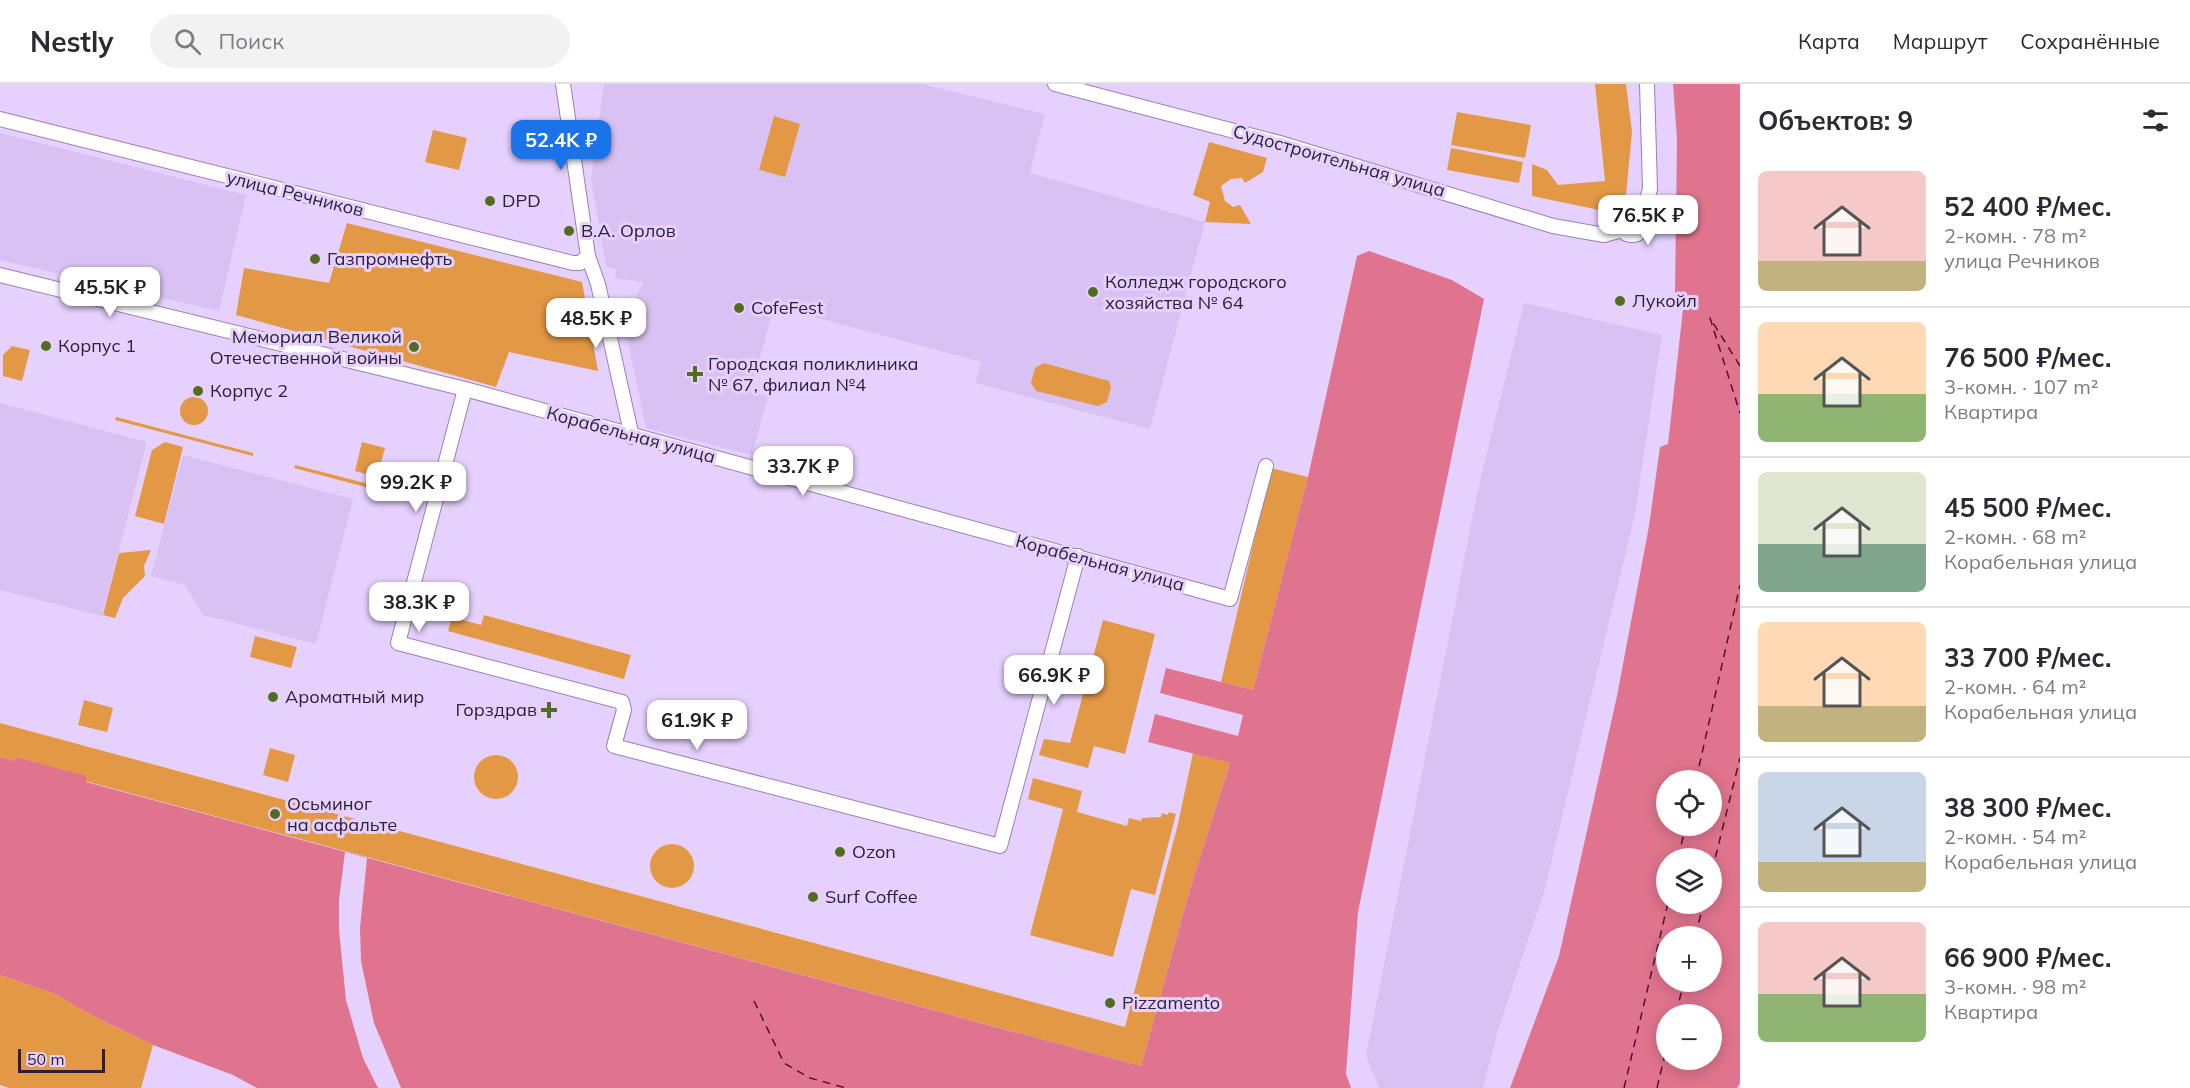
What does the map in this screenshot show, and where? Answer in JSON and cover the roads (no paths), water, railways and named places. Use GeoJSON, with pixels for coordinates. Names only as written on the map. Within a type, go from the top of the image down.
{"type":"FeatureCollection","features":[{"type":"Feature","properties":{"kind":"street"},"geometry":{"type":"LineString","coordinates":[[563,84],[588,256],[598,284],[632,437]]}},
{"type":"Feature","properties":{"kind":"street","name":"Судостроительная улица"},"geometry":{"type":"LineString","coordinates":[[1055,84],[1280,143],[1553,226],[1604,235],[1622,230],[1620,222],[1625,212],[1632,210],[1642,216],[1650,189],[1647,84]]}},
{"type":"Feature","properties":{"kind":"street","name":"улица Речников"},"geometry":{"type":"LineString","coordinates":[[0,119],[573,263],[580,263],[588,256]]}},
{"type":"Feature","properties":{"kind":"street","name":"Корабельная улица"},"geometry":{"type":"LineString","coordinates":[[0,275],[465,389],[632,437],[764,470],[1230,599],[1266,466]]}},
{"type":"Feature","properties":{"kind":"street"},"geometry":{"type":"LineString","coordinates":[[465,389],[398,644],[622,702],[624,710],[614,746],[1000,846],[1078,556]]}},
{"type":"Feature","properties":{"kind":"place","name":"DPD"},"geometry":{"type":"Point","coordinates":[490,201]}},
{"type":"Feature","properties":{"kind":"place","name":"В.А. Орлов"},"geometry":{"type":"Point","coordinates":[569,231]}},
{"type":"Feature","properties":{"kind":"place","name":"Газпромнефть"},"geometry":{"type":"Point","coordinates":[315,259]}},
{"type":"Feature","properties":{"kind":"place","name":"Колледж городского хозяйства № 64"},"geometry":{"type":"Point","coordinates":[1093,292]}},
{"type":"Feature","properties":{"kind":"place","name":"Лукойл"},"geometry":{"type":"Point","coordinates":[1620,301]}},
{"type":"Feature","properties":{"kind":"place","name":"CofeFest"},"geometry":{"type":"Point","coordinates":[739,308]}},
{"type":"Feature","properties":{"kind":"place","name":"Корпус 1"},"geometry":{"type":"Point","coordinates":[46,346]}},
{"type":"Feature","properties":{"kind":"place","name":"Мемориал Великой Отечественной войны"},"geometry":{"type":"Point","coordinates":[414,347]}},
{"type":"Feature","properties":{"kind":"place","name":"Городская поликлиника № 67, филиал №4"},"geometry":{"type":"Point","coordinates":[695,374]}},
{"type":"Feature","properties":{"kind":"place","name":"Корпус 2"},"geometry":{"type":"Point","coordinates":[198,391]}},
{"type":"Feature","properties":{"kind":"place","name":"Ароматный мир"},"geometry":{"type":"Point","coordinates":[273,697]}},
{"type":"Feature","properties":{"kind":"place","name":"Горздрав"},"geometry":{"type":"Point","coordinates":[549,710]}},
{"type":"Feature","properties":{"kind":"place","name":"Осьминог на асфальте"},"geometry":{"type":"Point","coordinates":[275,814]}},
{"type":"Feature","properties":{"kind":"place","name":"Ozon"},"geometry":{"type":"Point","coordinates":[840,852]}},
{"type":"Feature","properties":{"kind":"place","name":"Surf Coffee"},"geometry":{"type":"Point","coordinates":[813,897]}},
{"type":"Feature","properties":{"kind":"place","name":"Pizzamento"},"geometry":{"type":"Point","coordinates":[1110,1003]}}]}
